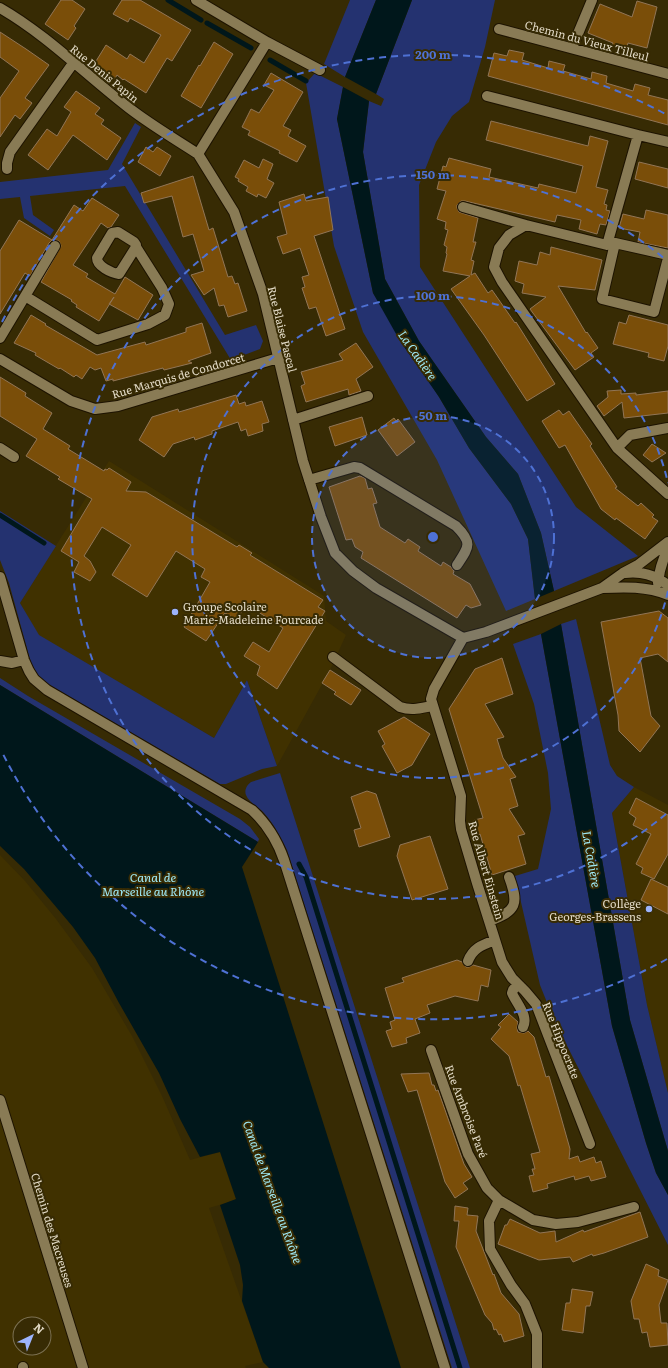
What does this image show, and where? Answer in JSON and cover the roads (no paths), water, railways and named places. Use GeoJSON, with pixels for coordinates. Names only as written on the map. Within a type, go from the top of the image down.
{"type":"FeatureCollection","features":[{"type":"Feature","properties":{"kind":"street"},"geometry":{"type":"LineString","coordinates":[[196,0],[320,70]]}},
{"type":"Feature","properties":{"kind":"street"},"geometry":{"type":"LineString","coordinates":[[572,48],[592,0]]}},
{"type":"Feature","properties":{"kind":"street","name":"Rue Denis Papin"},"geometry":{"type":"LineString","coordinates":[[0,8],[17,18],[74,62],[130,109],[198,154]]}},
{"type":"Feature","properties":{"kind":"street","name":"Chemin du Vieux Tilleul"},"geometry":{"type":"LineString","coordinates":[[499,29],[668,74]]}},
{"type":"Feature","properties":{"kind":"street"},"geometry":{"type":"LineString","coordinates":[[198,154],[268,42]]}},
{"type":"Feature","properties":{"kind":"street"},"geometry":{"type":"LineString","coordinates":[[7,170],[10,152],[74,62]]}},
{"type":"Feature","properties":{"kind":"street"},"geometry":{"type":"LineString","coordinates":[[487,96],[668,142]]}},
{"type":"Feature","properties":{"kind":"street"},"geometry":{"type":"LineString","coordinates":[[638,134],[622,194],[611,244],[602,299],[654,312],[668,258]]}},
{"type":"Feature","properties":{"kind":"street","name":"Rue Blaise Pascal"},"geometry":{"type":"LineString","coordinates":[[198,154],[234,212],[263,294],[309,480],[335,553],[353,571],[376,588],[463,638]]}},
{"type":"Feature","properties":{"kind":"street"},"geometry":{"type":"LineString","coordinates":[[463,207],[526,225],[611,244],[668,254]]}},
{"type":"Feature","properties":{"kind":"street"},"geometry":{"type":"LineString","coordinates":[[526,225],[509,235],[499,248],[494,267],[502,282],[617,448],[668,494]]}},
{"type":"Feature","properties":{"kind":"street"},"geometry":{"type":"LineString","coordinates":[[0,338],[55,246]]}},
{"type":"Feature","properties":{"kind":"street"},"geometry":{"type":"LineString","coordinates":[[25,296],[98,340],[148,324],[165,315],[169,304],[162,288],[136,247]]}},
{"type":"Feature","properties":{"kind":"street","name":"Rue Marquis de Condorcet"},"geometry":{"type":"LineString","coordinates":[[0,358],[71,401],[95,409],[118,406],[278,358]]}},
{"type":"Feature","properties":{"kind":"street"},"geometry":{"type":"LineString","coordinates":[[293,420],[368,396]]}},
{"type":"Feature","properties":{"kind":"street"},"geometry":{"type":"LineString","coordinates":[[617,448],[630,435],[668,428]]}},
{"type":"Feature","properties":{"kind":"street"},"geometry":{"type":"LineString","coordinates":[[0,448],[14,457]]}},
{"type":"Feature","properties":{"kind":"street"},"geometry":{"type":"LineString","coordinates":[[309,480],[354,467],[360,468],[456,526],[465,535],[468,544],[457,565]]}},
{"type":"Feature","properties":{"kind":"street"},"geometry":{"type":"LineString","coordinates":[[463,638],[486,632],[602,588],[623,573],[638,565],[668,542]]}},
{"type":"Feature","properties":{"kind":"street"},"geometry":{"type":"LineString","coordinates":[[658,591],[658,578],[668,549]]}},
{"type":"Feature","properties":{"kind":"street"},"geometry":{"type":"LineString","coordinates":[[623,573],[644,572],[658,578],[668,585]]}},
{"type":"Feature","properties":{"kind":"street"},"geometry":{"type":"LineString","coordinates":[[0,577],[24,660],[34,679],[47,690],[252,810],[271,831],[280,848],[284,860],[445,1368]]}},
{"type":"Feature","properties":{"kind":"street"},"geometry":{"type":"LineString","coordinates":[[602,588],[639,588],[658,591],[668,595]]}},
{"type":"Feature","properties":{"kind":"street","name":"Rue Albert Einstein"},"geometry":{"type":"LineString","coordinates":[[463,638],[434,689],[431,699],[461,796],[461,829],[490,925]]}},
{"type":"Feature","properties":{"kind":"street"},"geometry":{"type":"LineString","coordinates":[[333,657],[400,707],[416,709],[432,706]]}},
{"type":"Feature","properties":{"kind":"street"},"geometry":{"type":"LineString","coordinates":[[0,661],[12,663],[24,660]]}},
{"type":"Feature","properties":{"kind":"street"},"geometry":{"type":"LineString","coordinates":[[490,925],[509,912],[513,905],[515,892],[509,877]]}},
{"type":"Feature","properties":{"kind":"street","name":"Rue Hippocrate"},"geometry":{"type":"LineString","coordinates":[[490,925],[505,966],[518,984],[526,991],[536,1004],[590,1144]]}},
{"type":"Feature","properties":{"kind":"street"},"geometry":{"type":"LineString","coordinates":[[468,961],[474,950],[495,940]]}},
{"type":"Feature","properties":{"kind":"street"},"geometry":{"type":"LineString","coordinates":[[518,984],[512,993],[523,1013],[523,1027]]}},
{"type":"Feature","properties":{"kind":"street","name":"Rue Ambroise Paré"},"geometry":{"type":"LineString","coordinates":[[431,1050],[468,1154],[487,1188],[499,1200],[533,1220],[556,1224],[578,1222],[634,1207]]}},
{"type":"Feature","properties":{"kind":"street","name":"Chemin des Macreuses"},"geometry":{"type":"LineString","coordinates":[[0,1100],[83,1368]]}},
{"type":"Feature","properties":{"kind":"street"},"geometry":{"type":"LineString","coordinates":[[499,1200],[489,1221],[490,1249],[511,1285],[525,1304],[537,1334],[537,1368]]}},
{"type":"Feature","properties":{"kind":"water"},"geometry":{"type":"Polygon","coordinates":[[[376,0],[412,0],[376,94],[345,77],[376,0]]]}},
{"type":"Feature","properties":{"kind":"water","name":"La Cadière"},"geometry":{"type":"Polygon","coordinates":[[[343,87],[369,101],[363,152],[385,279],[419,341],[486,437],[518,474],[541,533],[554,591],[535,599],[528,539],[511,504],[469,448],[439,397],[400,341],[373,293],[337,119],[343,87]]]}},
{"type":"Feature","properties":{"kind":"water","name":"La Cadière"},"geometry":{"type":"Polygon","coordinates":[[[561,624],[630,1020],[668,1151],[668,1195],[656,1173],[646,1143],[612,1026],[541,634],[561,624]]]}},
{"type":"Feature","properties":{"kind":"water","name":"Canal de Marseille au Rhône"},"geometry":{"type":"Polygon","coordinates":[[[0,685],[258,842],[242,867],[401,1368],[269,1368],[263,1362],[242,1301],[243,1285],[240,1265],[220,1205],[236,1199],[220,1152],[200,1157],[180,1119],[159,1073],[95,958],[73,927],[24,869],[0,846],[0,685]]]}},
{"type":"Feature","properties":{"kind":"waterway"},"geometry":{"type":"LineString","coordinates":[[168,0],[201,20]]}},
{"type":"Feature","properties":{"kind":"waterway"},"geometry":{"type":"LineString","coordinates":[[207,23],[251,48]]}},
{"type":"Feature","properties":{"kind":"waterway"},"geometry":{"type":"LineString","coordinates":[[270,60],[306,81]]}},
{"type":"Feature","properties":{"kind":"waterway"},"geometry":{"type":"LineString","coordinates":[[0,515],[44,543]]}},
{"type":"Feature","properties":{"kind":"waterway"},"geometry":{"type":"LineString","coordinates":[[299,864],[306,877],[460,1368]]}},
{"type":"Feature","properties":{"kind":"place","name":"Groupe Scolaire Marie-Madeleine Fourcade"},"geometry":{"type":"Point","coordinates":[175,612]}},
{"type":"Feature","properties":{"kind":"place","name":"Collège Georges-Brassens"},"geometry":{"type":"Point","coordinates":[649,909]}}]}
